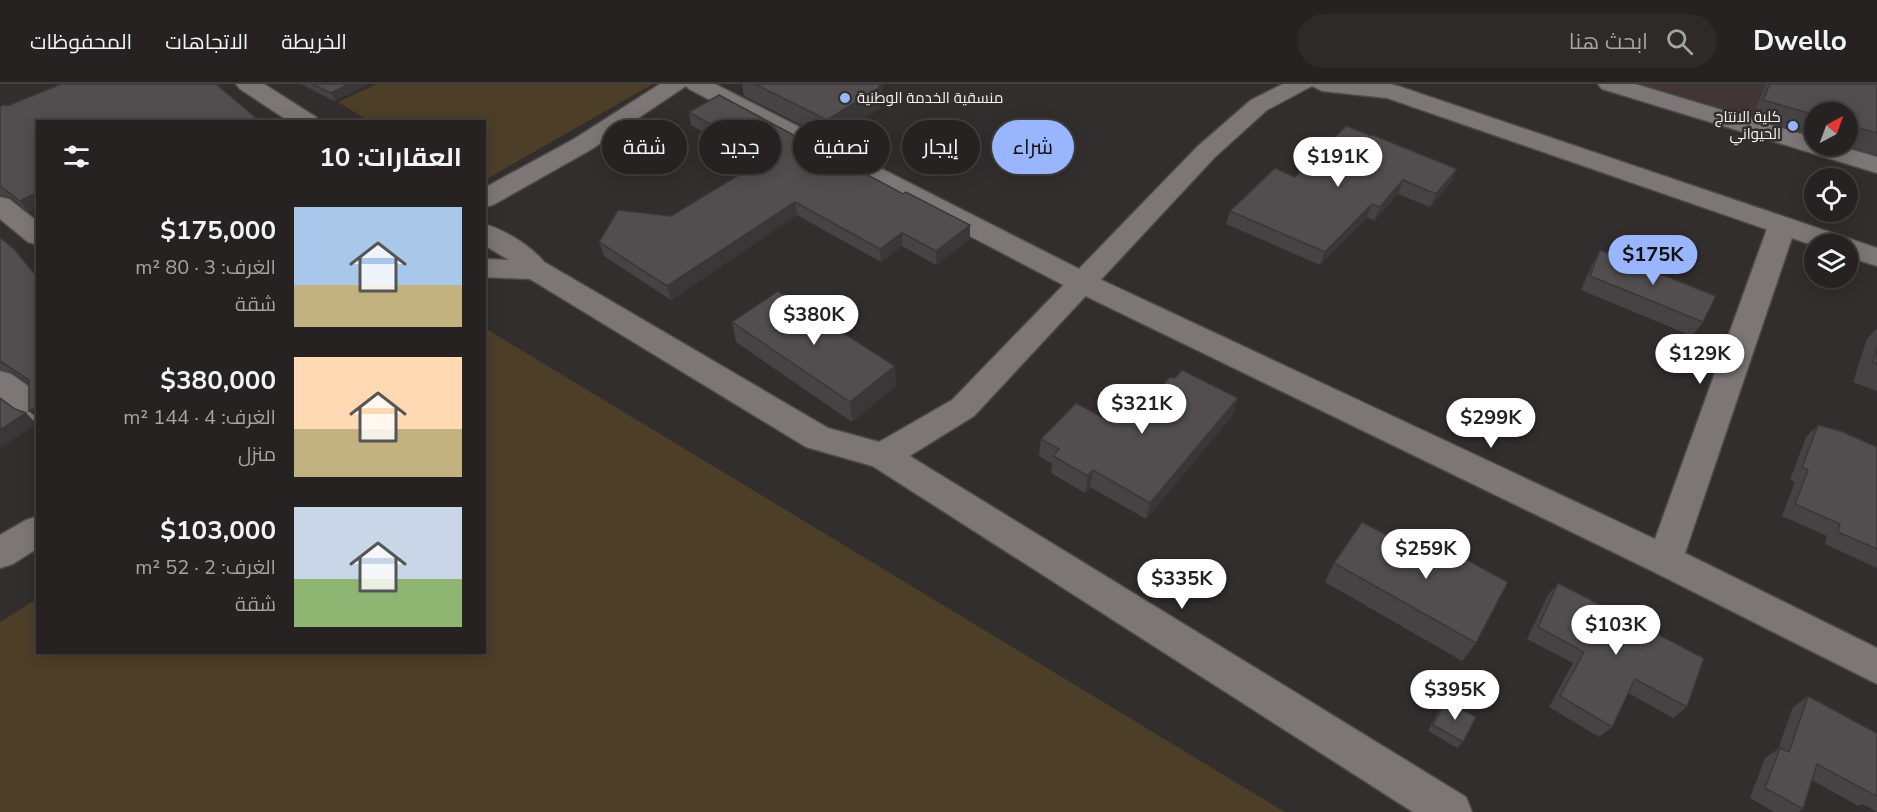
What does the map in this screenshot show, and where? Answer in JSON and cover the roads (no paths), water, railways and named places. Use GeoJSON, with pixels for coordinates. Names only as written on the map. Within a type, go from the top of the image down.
{"type":"FeatureCollection","features":[{"type":"Feature","properties":{"kind":"street"},"geometry":{"type":"LineString","coordinates":[[248,84],[304,120]]}},
{"type":"Feature","properties":{"kind":"street"},"geometry":{"type":"LineString","coordinates":[[486,198],[583,144],[676,84]]}},
{"type":"Feature","properties":{"kind":"street"},"geometry":{"type":"LineString","coordinates":[[697,84],[1081,282],[1665,560],[1877,667]]}},
{"type":"Feature","properties":{"kind":"street"},"geometry":{"type":"LineString","coordinates":[[883,456],[963,408],[1206,152],[1258,105],[1302,84]]}},
{"type":"Feature","properties":{"kind":"street"},"geometry":{"type":"LineString","coordinates":[[1322,84],[1390,91],[1807,234]]}},
{"type":"Feature","properties":{"kind":"street"},"geometry":{"type":"LineString","coordinates":[[1610,84],[1877,165]]}},
{"type":"Feature","properties":{"kind":"street"},"geometry":{"type":"LineString","coordinates":[[0,205],[36,234]]}},
{"type":"Feature","properties":{"kind":"street"},"geometry":{"type":"LineString","coordinates":[[1665,560],[1782,226]]}},
{"type":"Feature","properties":{"kind":"street"},"geometry":{"type":"LineString","coordinates":[[486,234],[522,256],[536,270],[818,438],[883,456],[1451,812]]}},
{"type":"Feature","properties":{"kind":"street"},"geometry":{"type":"LineString","coordinates":[[1858,251],[1877,257]]}},
{"type":"Feature","properties":{"kind":"street"},"geometry":{"type":"LineString","coordinates":[[486,268],[536,270]]}},
{"type":"Feature","properties":{"kind":"street"},"geometry":{"type":"LineString","coordinates":[[0,381],[36,408]]}},
{"type":"Feature","properties":{"kind":"street"},"geometry":{"type":"LineString","coordinates":[[0,553],[36,531]]}},
{"type":"Feature","properties":{"kind":"place","name":"منسقية الخدمة الوطنية"},"geometry":{"type":"Point","coordinates":[845,98]}},
{"type":"Feature","properties":{"kind":"place","name":"كلية الانتاج الحيواني"},"geometry":{"type":"Point","coordinates":[1793,126]}}]}
